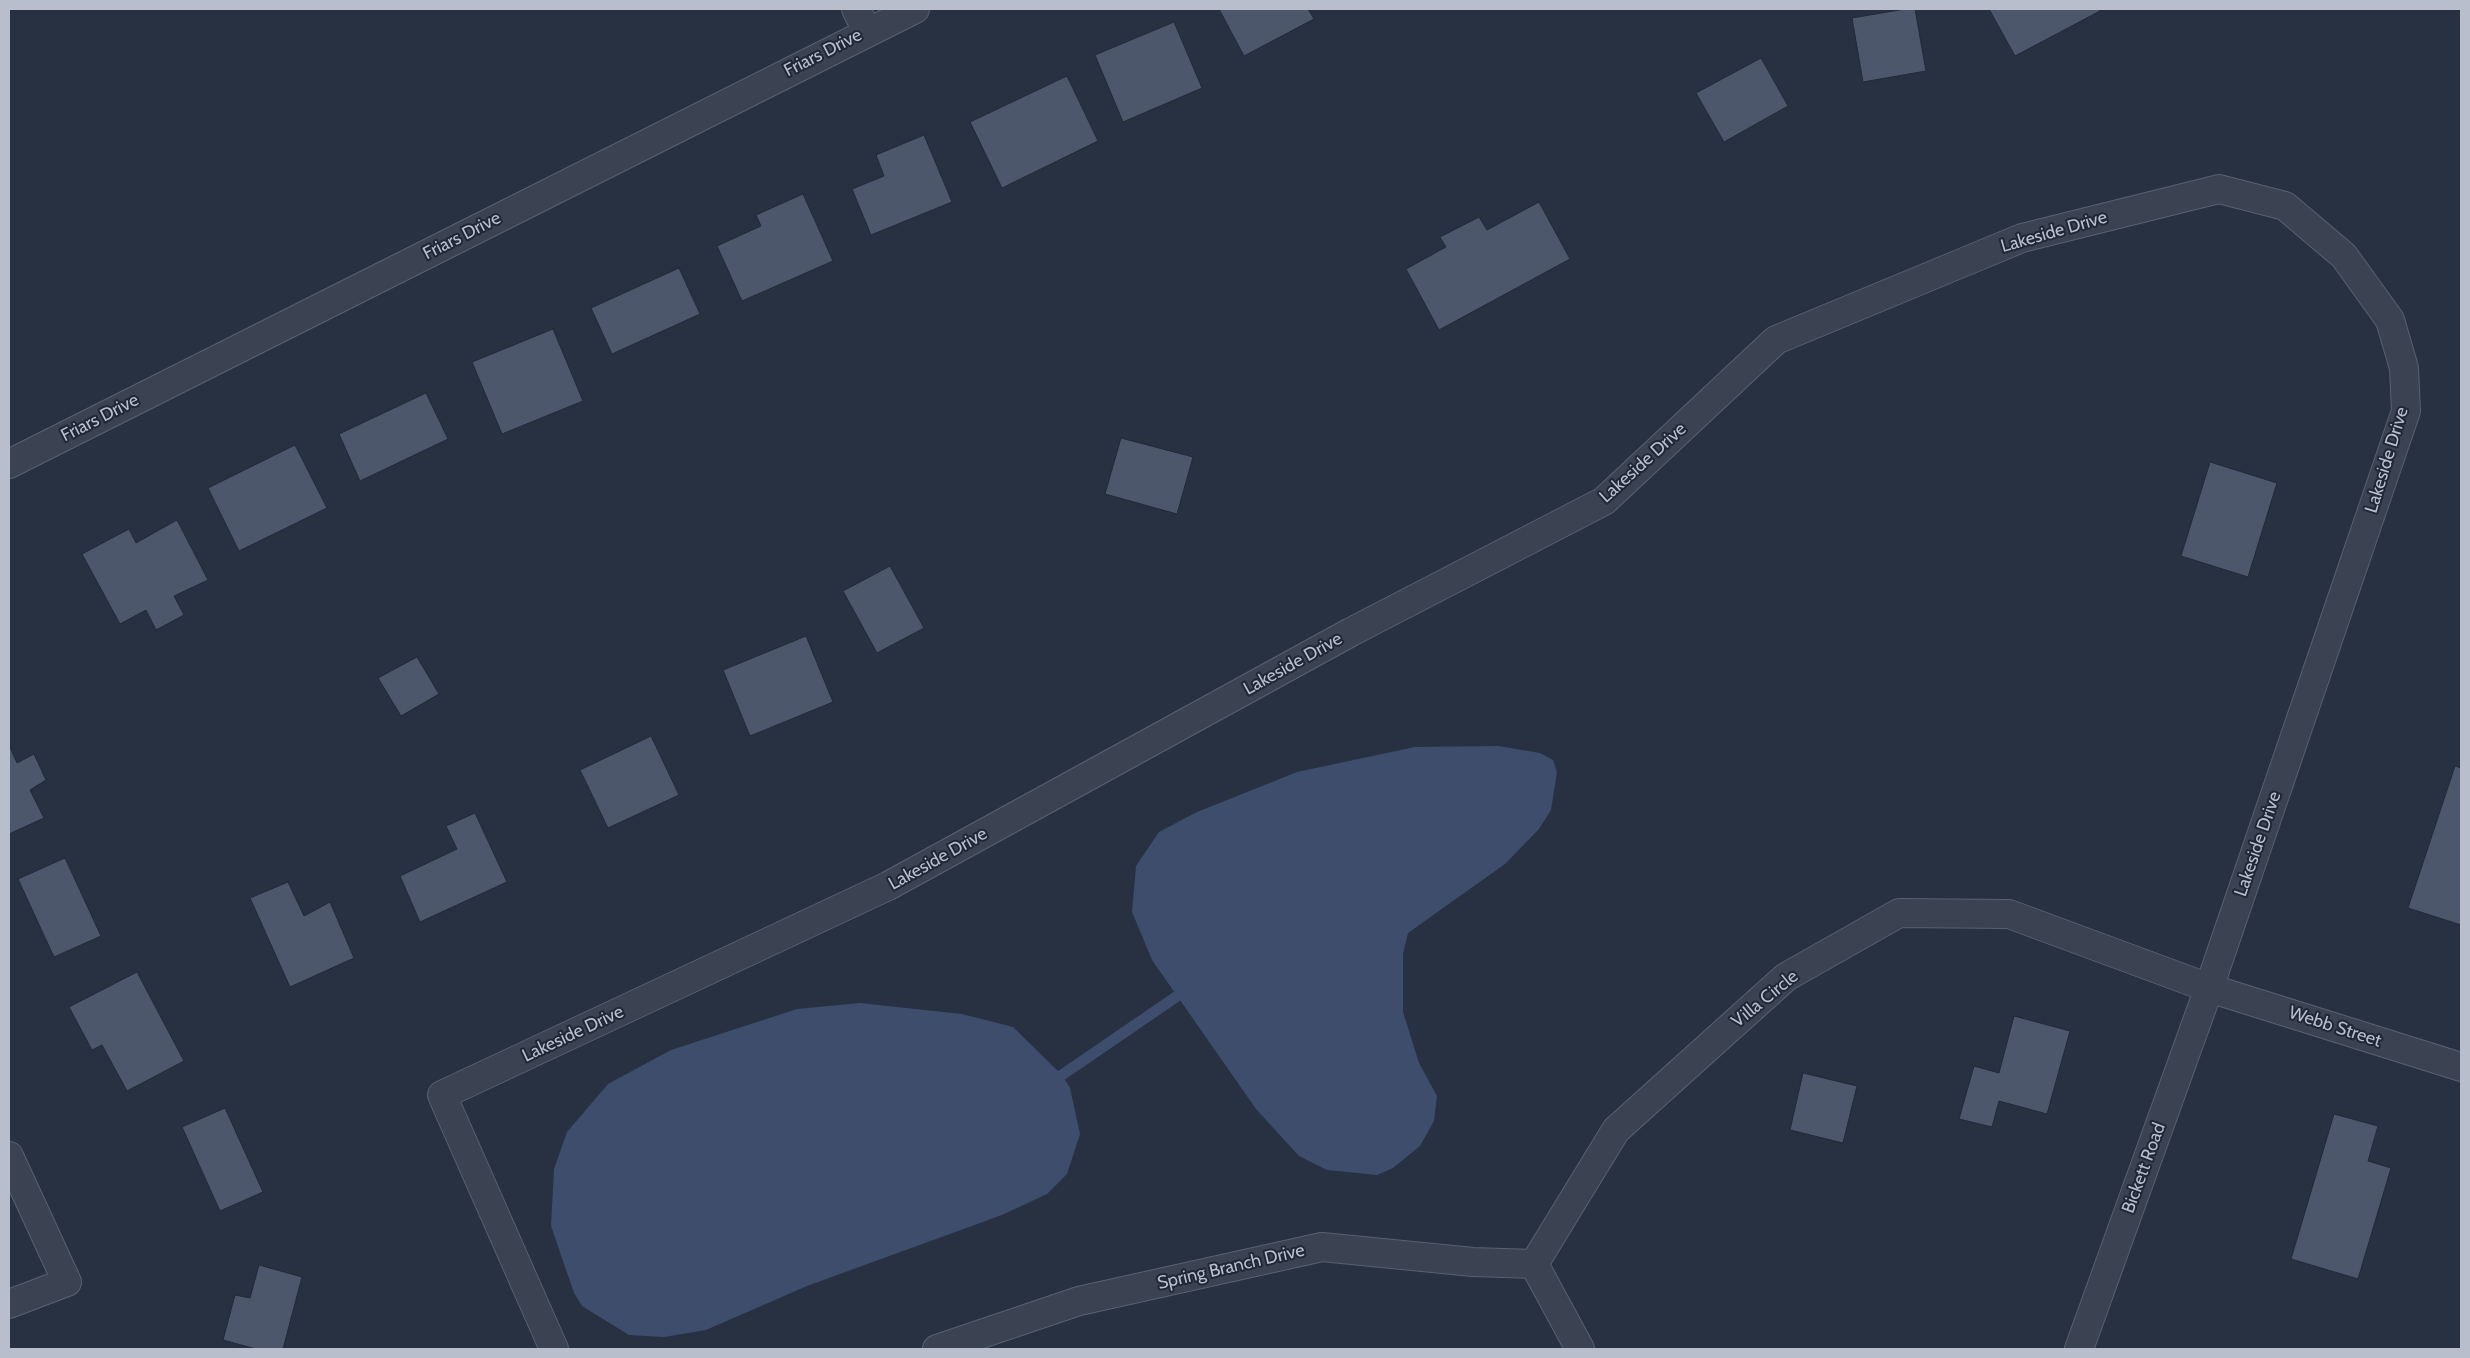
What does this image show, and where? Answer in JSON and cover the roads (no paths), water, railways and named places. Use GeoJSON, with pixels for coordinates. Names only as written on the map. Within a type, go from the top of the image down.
{"type":"FeatureCollection","features":[{"type":"Feature","properties":{"kind":"street","name":"Friars Drive"},"geometry":{"type":"LineString","coordinates":[[9,464],[861,20],[915,9]]}},
{"type":"Feature","properties":{"kind":"street","name":"Lakeside Drive"},"geometry":{"type":"LineString","coordinates":[[554,1349],[442,1095],[888,886],[1351,632],[1604,500],[1776,340],[2022,238],[2219,190],[2285,206],[2344,256],[2390,320],[2404,368],[2406,411],[2209,988]]}},
{"type":"Feature","properties":{"kind":"street","name":"Villa Circle"},"geometry":{"type":"LineString","coordinates":[[1534,1264],[1616,1130],[1786,977],[1899,913],[2009,914],[2209,988]]}},
{"type":"Feature","properties":{"kind":"street","name":"Webb Street"},"geometry":{"type":"LineString","coordinates":[[2209,988],[2461,1067]]}},
{"type":"Feature","properties":{"kind":"street","name":"Bickett Road"},"geometry":{"type":"LineString","coordinates":[[2079,1349],[2209,988]]}},
{"type":"Feature","properties":{"kind":"street"},"geometry":{"type":"LineString","coordinates":[[9,1156],[67,1282],[9,1304]]}},
{"type":"Feature","properties":{"kind":"street","name":"Spring Branch Drive"},"geometry":{"type":"LineString","coordinates":[[937,1349],[1080,1301],[1322,1247],[1473,1262],[1534,1264]]}},
{"type":"Feature","properties":{"kind":"street"},"geometry":{"type":"LineString","coordinates":[[1534,1264],[1580,1349]]}},
{"type":"Feature","properties":{"kind":"water"},"geometry":{"type":"Polygon","coordinates":[[[1498,746],[1540,753],[1553,760],[1557,772],[1551,810],[1539,829],[1505,864],[1408,933],[1403,954],[1403,1012],[1419,1063],[1437,1096],[1434,1121],[1420,1146],[1393,1168],[1377,1175],[1327,1170],[1299,1156],[1256,1109],[1152,960],[1132,912],[1136,866],[1159,832],[1197,812],[1297,772],[1415,747],[1498,746]]]}},
{"type":"Feature","properties":{"kind":"water"},"geometry":{"type":"Polygon","coordinates":[[[860,1003],[962,1014],[1013,1027],[1062,1075],[1070,1088],[1080,1134],[1067,1174],[1047,1194],[1002,1215],[807,1286],[706,1330],[664,1337],[629,1335],[582,1306],[574,1293],[551,1226],[554,1169],[567,1132],[608,1084],[671,1050],[797,1009],[860,1003]]]}},
{"type":"Feature","properties":{"kind":"waterway"},"geometry":{"type":"LineString","coordinates":[[1048,1081],[1062,1075],[1189,988]]}}]}
